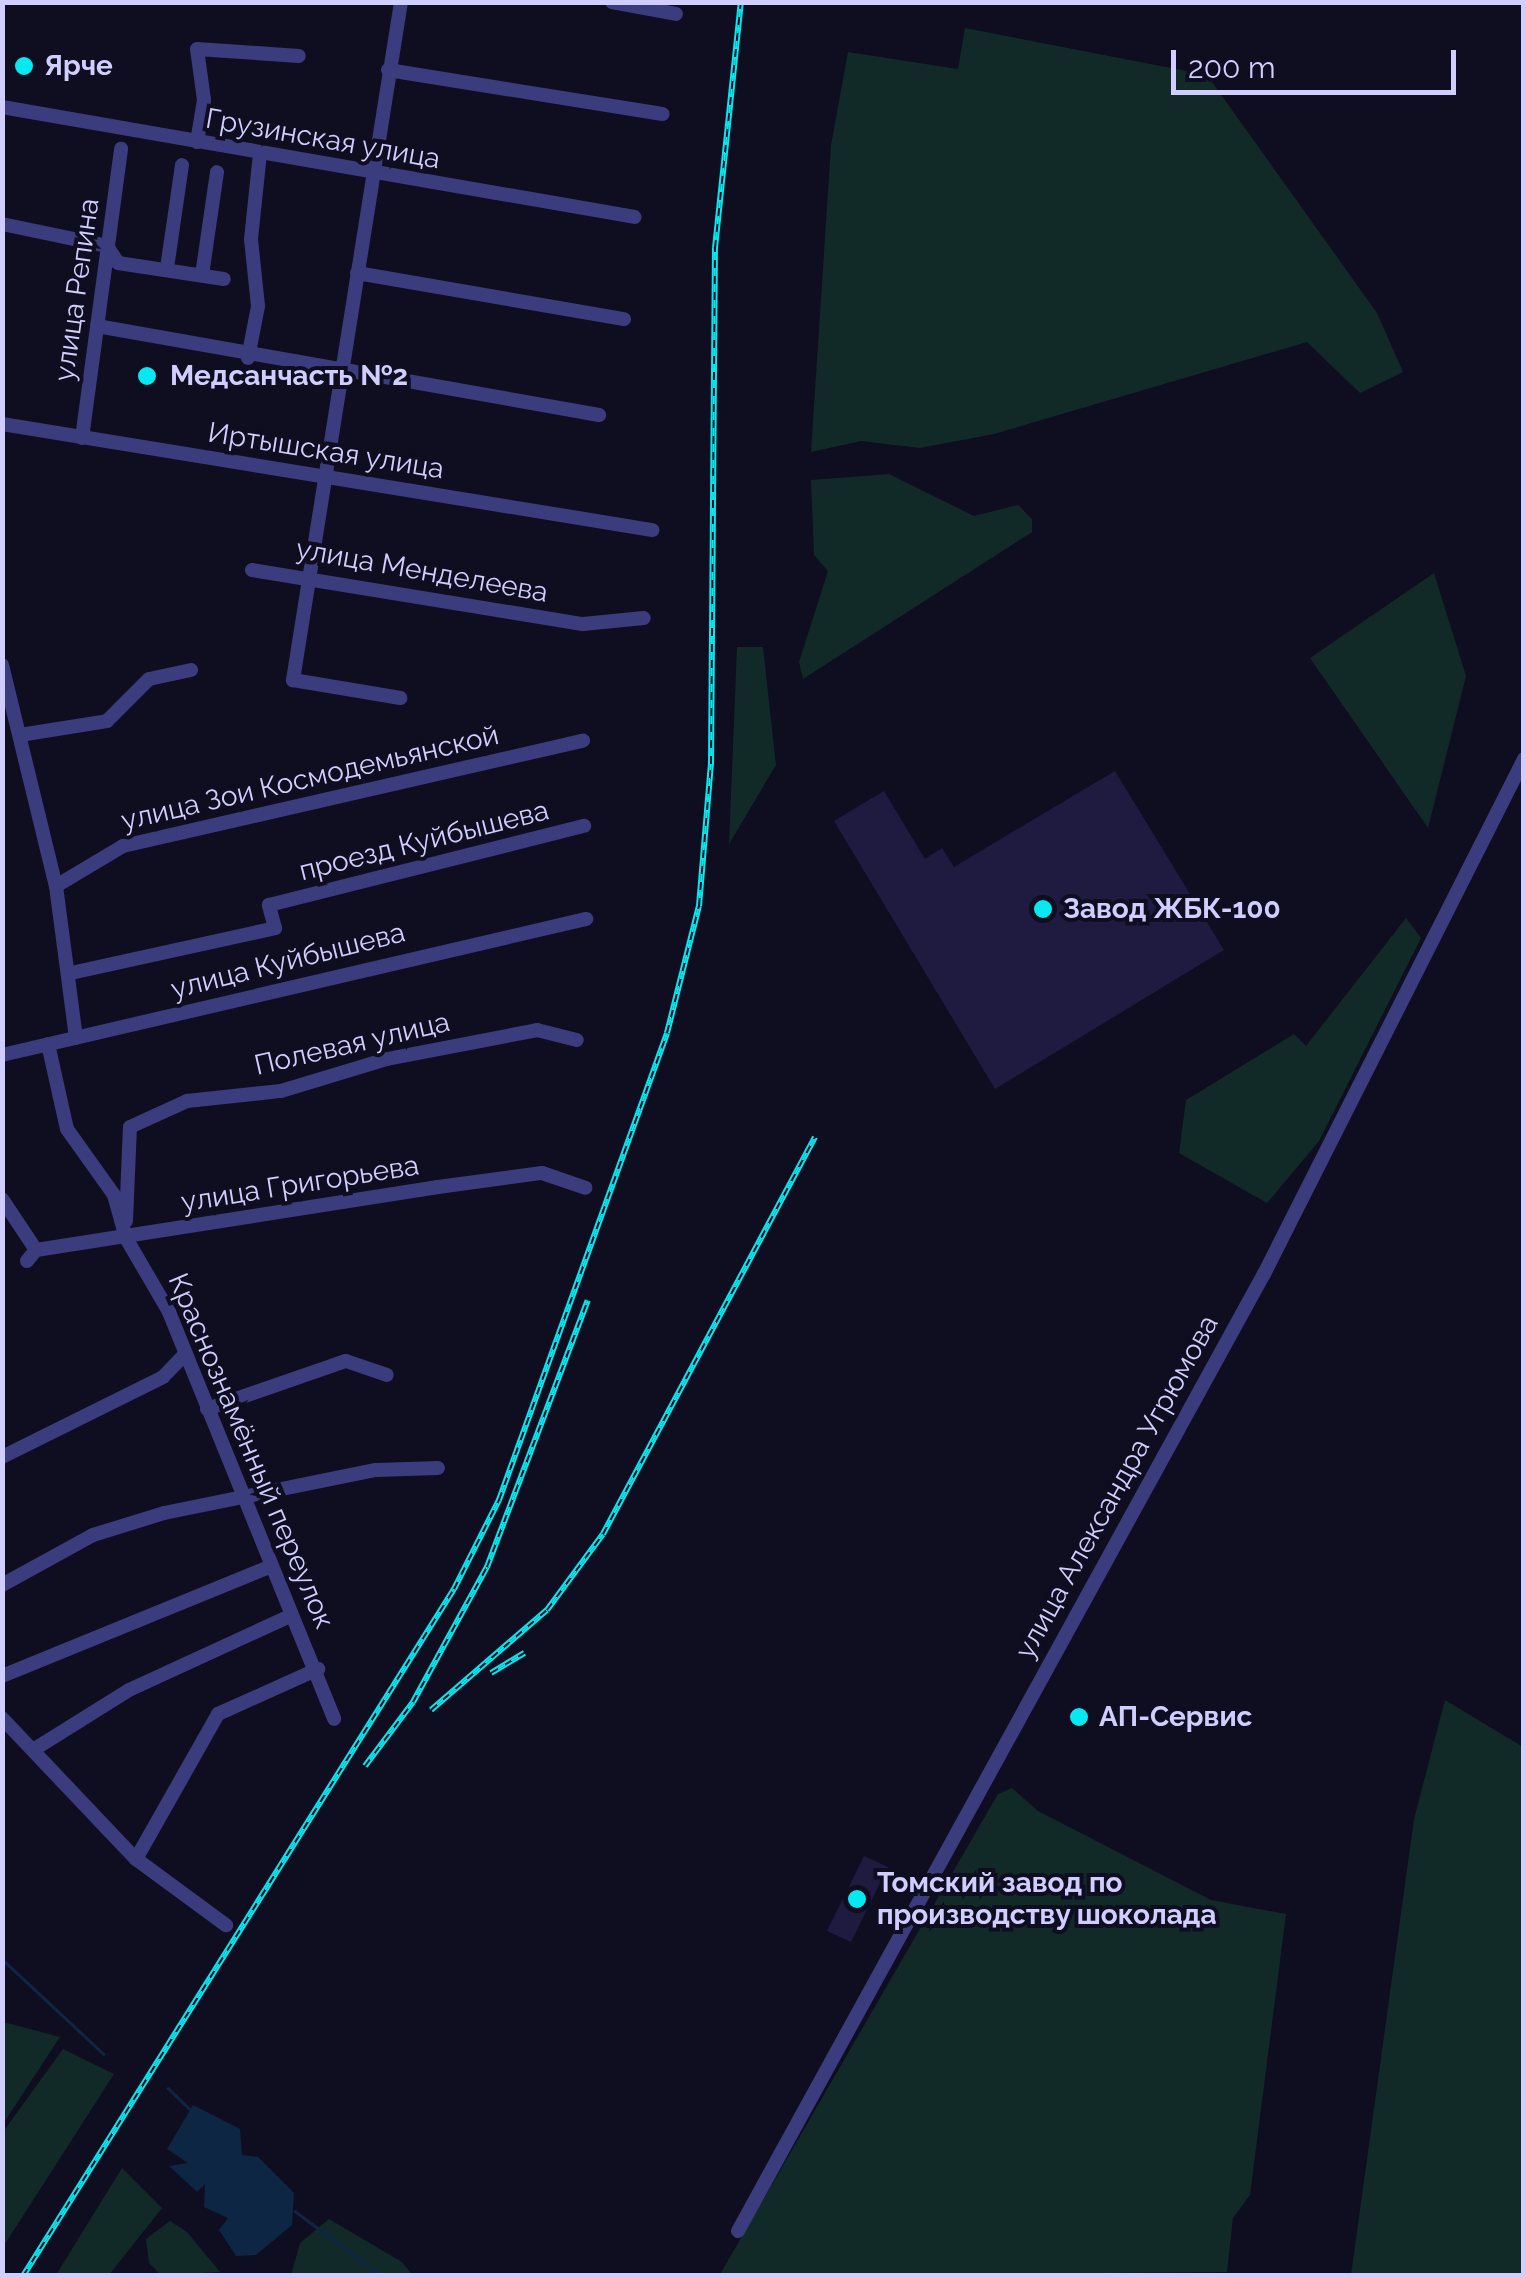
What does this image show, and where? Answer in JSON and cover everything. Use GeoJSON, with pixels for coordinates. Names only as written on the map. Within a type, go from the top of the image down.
{"type":"FeatureCollection","features":[{"type":"Feature","properties":{"kind":"street"},"geometry":{"type":"LineString","coordinates":[[401,2],[306,574],[293,680],[402,698]]}},
{"type":"Feature","properties":{"kind":"street"},"geometry":{"type":"LineString","coordinates":[[612,2],[676,14]]}},
{"type":"Feature","properties":{"kind":"street"},"geometry":{"type":"LineString","coordinates":[[198,142],[204,100],[197,49],[299,56]]}},
{"type":"Feature","properties":{"kind":"street"},"geometry":{"type":"LineString","coordinates":[[388,70],[662,114]]}},
{"type":"Feature","properties":{"kind":"street","name":"Грузинская улица"},"geometry":{"type":"LineString","coordinates":[[2,107],[635,217]]}},
{"type":"Feature","properties":{"kind":"street","name":"улица Репина"},"geometry":{"type":"LineString","coordinates":[[82,438],[121,149]]}},
{"type":"Feature","properties":{"kind":"street"},"geometry":{"type":"LineString","coordinates":[[248,358],[258,306],[251,239],[260,153]]}},
{"type":"Feature","properties":{"kind":"street"},"geometry":{"type":"LineString","coordinates":[[167,268],[182,165]]}},
{"type":"Feature","properties":{"kind":"street"},"geometry":{"type":"LineString","coordinates":[[202,275],[217,172]]}},
{"type":"Feature","properties":{"kind":"street"},"geometry":{"type":"LineString","coordinates":[[2,224],[106,246],[118,262],[224,279]]}},
{"type":"Feature","properties":{"kind":"street"},"geometry":{"type":"LineString","coordinates":[[356,273],[624,319]]}},
{"type":"Feature","properties":{"kind":"street"},"geometry":{"type":"LineString","coordinates":[[97,326],[219,345],[248,358],[340,375],[599,415]]}},
{"type":"Feature","properties":{"kind":"street","name":"Иртышская улица"},"geometry":{"type":"LineString","coordinates":[[2,424],[647,529]]}},
{"type":"Feature","properties":{"kind":"street","name":"улица Менделеева"},"geometry":{"type":"LineString","coordinates":[[252,570],[306,574],[583,624],[644,618]]}},
{"type":"Feature","properties":{"kind":"street"},"geometry":{"type":"LineString","coordinates":[[2,664],[56,886],[71,973],[76,1038]]}},
{"type":"Feature","properties":{"kind":"street"},"geometry":{"type":"LineString","coordinates":[[20,735],[106,722],[149,679],[191,670]]}},
{"type":"Feature","properties":{"kind":"street","name":"улица Зои Космодемьянской"},"geometry":{"type":"LineString","coordinates":[[56,886],[122,846],[583,740]]}},
{"type":"Feature","properties":{"kind":"street","name":"улица Александра Угрюмова"},"geometry":{"type":"LineString","coordinates":[[738,2231],[1264,1274],[1524,758]]}},
{"type":"Feature","properties":{"kind":"street","name":"проезд Куйбышева"},"geometry":{"type":"LineString","coordinates":[[71,973],[276,928],[269,905],[584,826]]}},
{"type":"Feature","properties":{"kind":"street","name":"улица Куйбышева"},"geometry":{"type":"LineString","coordinates":[[2,1055],[586,919]]}},
{"type":"Feature","properties":{"kind":"street","name":"Полевая улица"},"geometry":{"type":"LineString","coordinates":[[126,1238],[130,1127],[187,1100],[282,1091],[387,1059],[537,1030],[577,1040]]}},
{"type":"Feature","properties":{"kind":"street","name":"Краснознамённый переулок"},"geometry":{"type":"LineString","coordinates":[[48,1044],[56,1102],[114,1196],[126,1238],[169,1312],[268,1567],[318,1669],[334,1719]]}},
{"type":"Feature","properties":{"kind":"street","name":"улица Григорьева"},"geometry":{"type":"LineString","coordinates":[[2,1199],[31,1256],[542,1173],[586,1188]]}},
{"type":"Feature","properties":{"kind":"street"},"geometry":{"type":"LineString","coordinates":[[2,1457],[162,1377],[183,1356]]}},
{"type":"Feature","properties":{"kind":"street"},"geometry":{"type":"LineString","coordinates":[[208,1409],[346,1361],[387,1375]]}},
{"type":"Feature","properties":{"kind":"street"},"geometry":{"type":"LineString","coordinates":[[2,1586],[93,1535],[376,1470],[438,1468]]}},
{"type":"Feature","properties":{"kind":"street"},"geometry":{"type":"LineString","coordinates":[[2,1676],[268,1567]]}},
{"type":"Feature","properties":{"kind":"street"},"geometry":{"type":"LineString","coordinates":[[32,1750],[129,1690],[290,1616]]}},
{"type":"Feature","properties":{"kind":"street"},"geometry":{"type":"LineString","coordinates":[[136,1859],[218,1714],[318,1669]]}},
{"type":"Feature","properties":{"kind":"street"},"geometry":{"type":"LineString","coordinates":[[2,1718],[136,1859],[226,1925]]}},
{"type":"Feature","properties":{"kind":"green space"},"geometry":{"type":"Polygon","coordinates":[[[965,28],[1207,75],[1377,313],[1403,372],[1360,393],[1307,342],[994,434],[920,448],[861,441],[811,452],[831,145],[848,52],[958,69],[965,28]]]}},
{"type":"Feature","properties":{"kind":"green space"},"geometry":{"type":"Polygon","coordinates":[[[889,474],[974,516],[1018,505],[1032,519],[1032,532],[803,679],[799,662],[828,571],[814,555],[811,480],[889,474]]]}},
{"type":"Feature","properties":{"kind":"green space"},"geometry":{"type":"Polygon","coordinates":[[[1434,573],[1466,676],[1428,828],[1310,658],[1434,573]]]}},
{"type":"Feature","properties":{"kind":"green space"},"geometry":{"type":"Polygon","coordinates":[[[737,647],[763,647],[776,765],[729,844],[737,647]]]}},
{"type":"Feature","properties":{"kind":"green space"},"geometry":{"type":"Polygon","coordinates":[[[1406,918],[1421,938],[1319,1141],[1267,1203],[1179,1153],[1186,1100],[1294,1034],[1306,1046],[1406,918]]]}},
{"type":"Feature","properties":{"kind":"green space"},"geometry":{"type":"Polygon","coordinates":[[[1445,1700],[1523,1747],[1523,2275],[1351,2275],[1414,1819],[1445,1700]]]}},
{"type":"Feature","properties":{"kind":"green space"},"geometry":{"type":"Polygon","coordinates":[[[1012,1788],[1038,1811],[1211,1900],[1286,1914],[1250,2195],[1233,2218],[1227,2272],[719,2276],[998,1794],[1012,1788]]]}},
{"type":"Feature","properties":{"kind":"green space"},"geometry":{"type":"Polygon","coordinates":[[[2,2022],[60,2037],[3,2124],[2,2022]]]}},
{"type":"Feature","properties":{"kind":"green space"},"geometry":{"type":"Polygon","coordinates":[[[63,2049],[114,2074],[3,2247],[3,2132],[63,2049]]]}},
{"type":"Feature","properties":{"kind":"green space"},"geometry":{"type":"Polygon","coordinates":[[[122,2168],[162,2208],[109,2275],[56,2275],[122,2168]]]}},
{"type":"Feature","properties":{"kind":"green space"},"geometry":{"type":"Polygon","coordinates":[[[329,2219],[402,2262],[412,2275],[291,2275],[300,2243],[329,2219]]]}},
{"type":"Feature","properties":{"kind":"green space"},"geometry":{"type":"Polygon","coordinates":[[[170,2221],[187,2232],[220,2272],[161,2275],[149,2263],[146,2239],[170,2221]]]}},
{"type":"Feature","properties":{"kind":"water"},"geometry":{"type":"Polygon","coordinates":[[[193,2105],[240,2129],[242,2155],[258,2157],[294,2193],[292,2225],[256,2255],[236,2256],[219,2230],[228,2218],[204,2207],[205,2184],[197,2192],[169,2166],[188,2163],[167,2149],[193,2105]]]}},
{"type":"Feature","properties":{"kind":"building","name":"Завод ЖБК-100"},"geometry":{"type":"Polygon","coordinates":[[[1115,771],[1224,950],[995,1089],[834,821],[884,791],[925,859],[942,848],[954,867],[1115,771]]]}},
{"type":"Feature","properties":{"kind":"building","name":"Томский завод по производству шоколада"},"geometry":{"type":"Polygon","coordinates":[[[864,1856],[888,1867],[851,1942],[827,1931],[864,1856]]]}},
{"type":"Feature","properties":{"kind":"waterway"},"geometry":{"type":"LineString","coordinates":[[2,1959],[104,2054]]}},
{"type":"Feature","properties":{"kind":"waterway"},"geometry":{"type":"LineString","coordinates":[[168,2088],[189,2108]]}},
{"type":"Feature","properties":{"kind":"waterway"},"geometry":{"type":"LineString","coordinates":[[295,2211],[382,2276]]}},
{"type":"Feature","properties":{"kind":"railway"},"geometry":{"type":"LineString","coordinates":[[23,2276],[454,1589],[499,1500],[667,1033],[699,906],[711,764],[715,248],[741,2]]}},
{"type":"Feature","properties":{"kind":"railway"},"geometry":{"type":"LineString","coordinates":[[431,1710],[547,1610],[603,1534],[815,1137]]}},
{"type":"Feature","properties":{"kind":"railway"},"geometry":{"type":"LineString","coordinates":[[365,1766],[413,1702],[487,1567],[588,1300]]}},
{"type":"Feature","properties":{"kind":"railway"},"geometry":{"type":"LineString","coordinates":[[491,1673],[524,1653]]}},
{"type":"Feature","properties":{"kind":"place","name":"Ярче"},"geometry":{"type":"Point","coordinates":[24,66]}},
{"type":"Feature","properties":{"kind":"place","name":"Медсанчасть №2"},"geometry":{"type":"Point","coordinates":[147,376]}},
{"type":"Feature","properties":{"kind":"place","name":"Завод ЖБК-100"},"geometry":{"type":"Point","coordinates":[1043,909]}},
{"type":"Feature","properties":{"kind":"place","name":"АП-Сервис"},"geometry":{"type":"Point","coordinates":[1079,1717]}},
{"type":"Feature","properties":{"kind":"place","name":"Томский завод по производству шоколада"},"geometry":{"type":"Point","coordinates":[857,1899]}}]}
